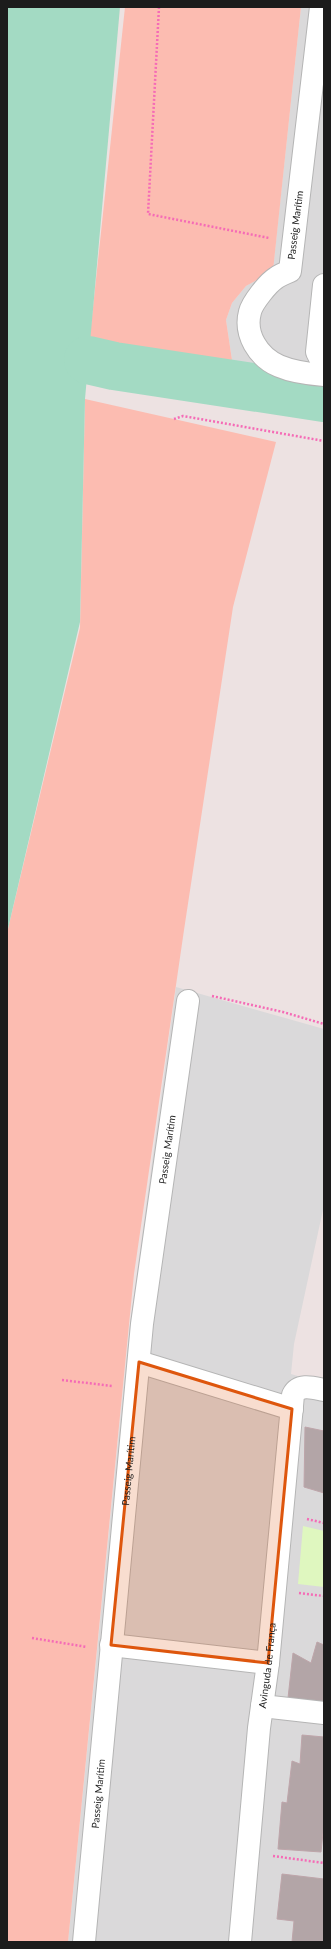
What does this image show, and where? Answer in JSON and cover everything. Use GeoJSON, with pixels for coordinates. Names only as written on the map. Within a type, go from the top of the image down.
{"type":"FeatureCollection","features":[{"type":"Feature","properties":{"kind":"street","name":"Passeig Marítim"},"geometry":{"type":"LineString","coordinates":[[321,7],[290,271],[275,278],[259,295],[250,311],[249,335],[258,351],[278,366],[324,375]]}},
{"type":"Feature","properties":{"kind":"street"},"geometry":{"type":"LineString","coordinates":[[324,285],[317,352],[324,366]]}},
{"type":"Feature","properties":{"kind":"street","name":"Passeig Marítim"},"geometry":{"type":"LineString","coordinates":[[84,1942],[142,1324],[188,1001]]}},
{"type":"Feature","properties":{"kind":"street"},"geometry":{"type":"LineString","coordinates":[[139,1362],[294,1400],[302,1387],[324,1390]]}},
{"type":"Feature","properties":{"kind":"street","name":"Avinguda de França"},"geometry":{"type":"LineString","coordinates":[[240,1942],[262,1706],[268,1663],[294,1400]]}},
{"type":"Feature","properties":{"kind":"street"},"geometry":{"type":"LineString","coordinates":[[111,1648],[268,1663]]}},
{"type":"Feature","properties":{"kind":"street"},"geometry":{"type":"LineString","coordinates":[[262,1706],[324,1713]]}},
{"type":"Feature","properties":{"kind":"path"},"geometry":{"type":"LineString","coordinates":[[159,7],[148,214],[293,243]]}},
{"type":"Feature","properties":{"kind":"path"},"geometry":{"type":"LineString","coordinates":[[174,419],[183,416],[324,441]]}},
{"type":"Feature","properties":{"kind":"path"},"geometry":{"type":"LineString","coordinates":[[188,1001],[200,994],[283,1012],[324,1024]]}},
{"type":"Feature","properties":{"kind":"path"},"geometry":{"type":"LineString","coordinates":[[62,1380],[136,1389]]}},
{"type":"Feature","properties":{"kind":"path"},"geometry":{"type":"LineString","coordinates":[[32,1638],[111,1648]]}},
{"type":"Feature","properties":{"kind":"path"},"geometry":{"type":"LineString","coordinates":[[248,1853],[324,1863]]}},
{"type":"Feature","properties":{"kind":"highlighted area"},"geometry":{"type":"Polygon","coordinates":[[[139,1362],[292,1409],[268,1663],[111,1645],[139,1362]]]}},
{"type":"Feature","properties":{"kind":"shaded area"},"geometry":{"type":"Polygon","coordinates":[[[7,7],[120,7],[85,399],[80,622],[7,933],[7,7]]]}},
{"type":"Feature","properties":{"kind":"shaded area"},"geometry":{"type":"Polygon","coordinates":[[[301,7],[324,7],[324,387],[268,379],[232,360],[226,320],[232,303],[246,286],[273,270],[301,7]]]}},
{"type":"Feature","properties":{"kind":"shaded area"},"geometry":{"type":"Polygon","coordinates":[[[176,987],[324,1029],[324,1205],[294,1344],[291,1374],[324,1384],[324,1942],[68,1942],[129,1331],[176,987]]]}},
{"type":"Feature","properties":{"kind":"shaded area"},"geometry":{"type":"Polygon","coordinates":[[[303,1526],[324,1531],[324,1587],[298,1584],[303,1526]]]}},
{"type":"Feature","properties":{"kind":"sand"},"geometry":{"type":"Polygon","coordinates":[[[125,7],[301,7],[273,271],[246,286],[232,303],[226,320],[232,360],[89,345],[125,7]]]}},
{"type":"Feature","properties":{"kind":"sand"},"geometry":{"type":"Polygon","coordinates":[[[85,399],[276,442],[233,607],[134,1274],[68,1942],[7,1942],[7,933],[80,628],[85,399]]]}},
{"type":"Feature","properties":{"kind":"building"},"geometry":{"type":"Polygon","coordinates":[[[305,1427],[324,1431],[324,1493],[304,1487],[305,1427]]]}},
{"type":"Feature","properties":{"kind":"building"},"geometry":{"type":"Polygon","coordinates":[[[317,1642],[324,1645],[324,1704],[288,1698],[293,1653],[311,1663],[317,1642]]]}},
{"type":"Feature","properties":{"kind":"building"},"geometry":{"type":"Polygon","coordinates":[[[302,1735],[324,1737],[324,1823],[321,1852],[278,1849],[282,1802],[287,1803],[292,1761],[300,1764],[302,1735]]]}},
{"type":"Feature","properties":{"kind":"building"},"geometry":{"type":"Polygon","coordinates":[[[282,1874],[324,1879],[324,1942],[292,1942],[294,1921],[277,1919],[282,1874]]]}},
{"type":"Feature","properties":{"kind":"waterway"},"geometry":{"type":"LineString","coordinates":[[88,360],[114,366],[324,398]]}}]}
